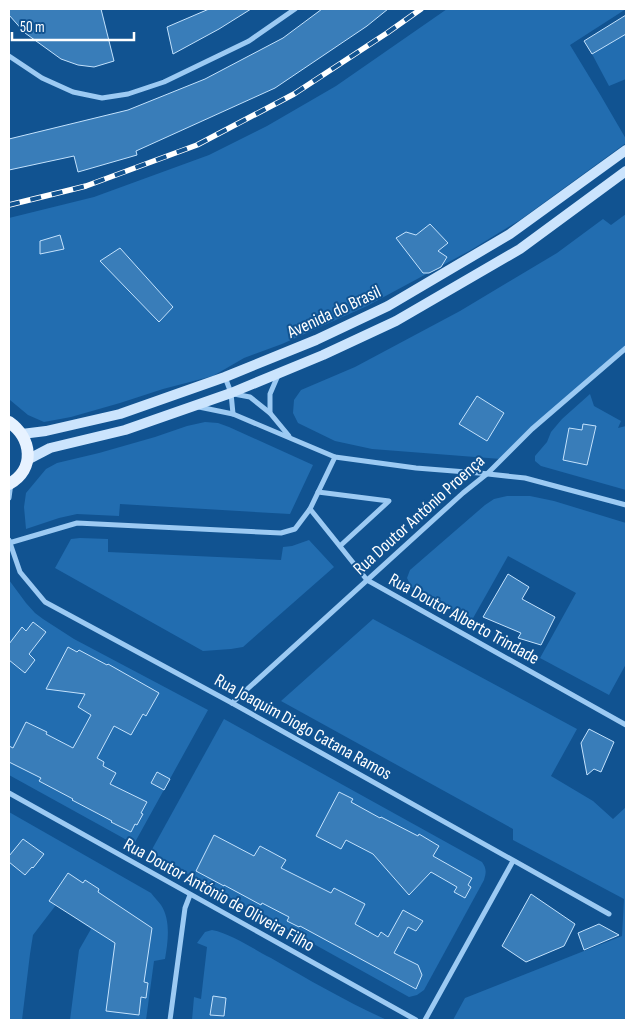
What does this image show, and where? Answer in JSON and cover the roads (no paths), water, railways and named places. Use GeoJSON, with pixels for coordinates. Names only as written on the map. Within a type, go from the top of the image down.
{"type":"FeatureCollection","features":[{"type":"Feature","properties":{"kind":"main road","name":"Avenida do Brasil"},"geometry":{"type":"LineString","coordinates":[[22,434],[46,431],[120,414],[225,377],[316,340],[388,306],[510,234],[626,150]]}},
{"type":"Feature","properties":{"kind":"main road","name":"Avenida do Brasil"},"geometry":{"type":"LineString","coordinates":[[27,460],[50,448],[125,430],[231,393],[322,355],[396,321],[520,249],[626,171]]}},
{"type":"Feature","properties":{"kind":"main road"},"geometry":{"type":"LineString","coordinates":[[9,422],[22,434],[28,451],[24,469],[10,483]]}},
{"type":"Feature","properties":{"kind":"street"},"geometry":{"type":"LineString","coordinates":[[9,56],[42,78],[72,92],[102,98],[128,94],[164,82],[249,41],[295,9]]}},
{"type":"Feature","properties":{"kind":"street","name":"Rua Doutor António Proença"},"geometry":{"type":"LineString","coordinates":[[232,703],[366,580],[488,473],[532,429],[626,348]]}},
{"type":"Feature","properties":{"kind":"street"},"geometry":{"type":"LineString","coordinates":[[270,413],[270,394],[280,373]]}},
{"type":"Feature","properties":{"kind":"street"},"geometry":{"type":"LineString","coordinates":[[225,377],[231,393],[233,414]]}},
{"type":"Feature","properties":{"kind":"street"},"geometry":{"type":"LineString","coordinates":[[231,393],[250,397],[270,413],[291,438]]}},
{"type":"Feature","properties":{"kind":"street"},"geometry":{"type":"LineString","coordinates":[[194,406],[233,414],[335,457],[416,468],[488,473],[525,478],[626,505]]}},
{"type":"Feature","properties":{"kind":"street"},"geometry":{"type":"LineString","coordinates":[[9,542],[77,523],[281,533],[295,529],[310,509],[335,457]]}},
{"type":"Feature","properties":{"kind":"street"},"geometry":{"type":"LineString","coordinates":[[9,498],[10,483]]}},
{"type":"Feature","properties":{"kind":"street"},"geometry":{"type":"LineString","coordinates":[[318,492],[389,501],[340,546]]}},
{"type":"Feature","properties":{"kind":"street","name":"Rua Doutor Alberto Trindade"},"geometry":{"type":"LineString","coordinates":[[310,509],[366,580],[626,726]]}},
{"type":"Feature","properties":{"kind":"street","name":"Rua Joaquim Diogo Catana Ramos"},"geometry":{"type":"LineString","coordinates":[[9,542],[20,572],[45,602],[232,703],[609,914]]}},
{"type":"Feature","properties":{"kind":"street","name":"Rua Doutor António de Oliveira Filho"},"geometry":{"type":"LineString","coordinates":[[9,793],[416,1020]]}},
{"type":"Feature","properties":{"kind":"street"},"geometry":{"type":"LineString","coordinates":[[425,1020],[513,861]]}},
{"type":"Feature","properties":{"kind":"street"},"geometry":{"type":"LineString","coordinates":[[170,1020],[185,908],[190,894]]}},
{"type":"Feature","properties":{"kind":"railway"},"geometry":{"type":"LineString","coordinates":[[9,205],[86,186],[197,145],[294,94],[421,9]]}}]}
